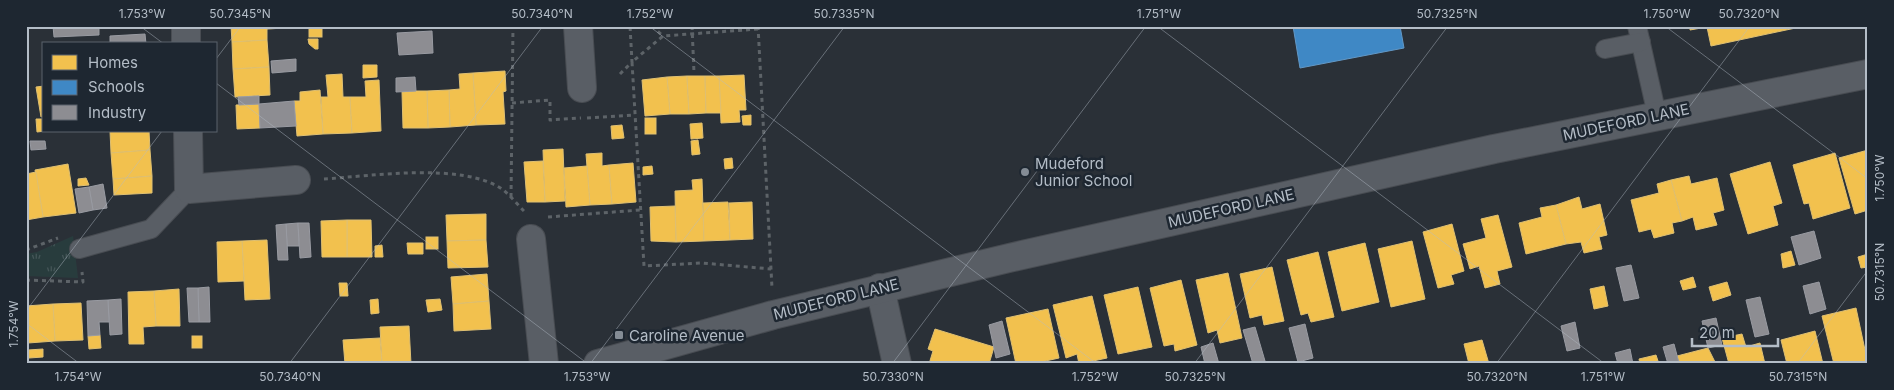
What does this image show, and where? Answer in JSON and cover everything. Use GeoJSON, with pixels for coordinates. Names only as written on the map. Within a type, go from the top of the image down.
{"type":"FeatureCollection","features":[{"type":"Feature","properties":{"kind":"street"},"geometry":{"type":"LineString","coordinates":[[186,26],[186,42]]}},
{"type":"Feature","properties":{"kind":"street"},"geometry":{"type":"LineString","coordinates":[[578,26],[582,88]]}},
{"type":"Feature","properties":{"kind":"street","name":"MUDEFORD LANE"},"geometry":{"type":"LineString","coordinates":[[598,364],[773,315],[880,288],[1484,151],[1868,74]]}},
{"type":"Feature","properties":{"kind":"street"},"geometry":{"type":"LineString","coordinates":[[188,132],[189,189],[296,180]]}},
{"type":"Feature","properties":{"kind":"street"},"geometry":{"type":"LineString","coordinates":[[529,229],[540,274],[544,364]]}},
{"type":"Feature","properties":{"kind":"street"},"geometry":{"type":"LineString","coordinates":[[880,288],[897,364]]}},
{"type":"Feature","properties":{"kind":"lane"},"geometry":{"type":"LineString","coordinates":[[1605,49],[1639,34],[1657,115]]}},
{"type":"Feature","properties":{"kind":"lane"},"geometry":{"type":"LineString","coordinates":[[78,249],[151,229],[189,189]]}},
{"type":"Feature","properties":{"kind":"path"},"geometry":{"type":"LineString","coordinates":[[511,197],[513,26]]}},
{"type":"Feature","properties":{"kind":"path"},"geometry":{"type":"LineString","coordinates":[[630,26],[644,266],[702,263],[771,269]]}},
{"type":"Feature","properties":{"kind":"path"},"geometry":{"type":"LineString","coordinates":[[652,26],[663,36]]}},
{"type":"Feature","properties":{"kind":"path"},"geometry":{"type":"LineString","coordinates":[[692,26],[694,73]]}},
{"type":"Feature","properties":{"kind":"path"},"geometry":{"type":"LineString","coordinates":[[620,74],[663,36],[758,28],[773,315]]}},
{"type":"Feature","properties":{"kind":"path"},"geometry":{"type":"LineString","coordinates":[[296,180],[424,173],[459,175],[482,180],[502,189],[526,214],[529,229],[640,210]]}},
{"type":"Feature","properties":{"kind":"green space"},"geometry":{"type":"Polygon","coordinates":[[[73,236],[78,278],[26,276],[26,254],[37,252],[73,236]]]}},
{"type":"Feature","properties":{"kind":"building: Homes"},"geometry":{"type":"Polygon","coordinates":[[[231,26],[285,26],[285,28],[267,29],[267,40],[232,42],[231,26]]]}},
{"type":"Feature","properties":{"kind":"building: Homes"},"geometry":{"type":"Polygon","coordinates":[[[1690,26],[1805,26],[1711,46],[1707,27],[1690,30],[1690,26]]]}},
{"type":"Feature","properties":{"kind":"building: Homes"},"geometry":{"type":"Polygon","coordinates":[[[309,28],[322,28],[322,37],[309,37],[309,28]]]}},
{"type":"Feature","properties":{"kind":"building: Homes"},"geometry":{"type":"Polygon","coordinates":[[[308,39],[318,39],[318,49],[309,44],[308,39]]]}},
{"type":"Feature","properties":{"kind":"building: Homes"},"geometry":{"type":"Polygon","coordinates":[[[267,40],[269,67],[233,69],[232,42],[267,40]]]}},
{"type":"Feature","properties":{"kind":"building: Homes"},"geometry":{"type":"Polygon","coordinates":[[[363,65],[377,65],[377,77],[363,78],[363,65]]]}},
{"type":"Feature","properties":{"kind":"building: Homes"},"geometry":{"type":"Polygon","coordinates":[[[269,67],[270,95],[235,97],[233,69],[269,67]]]}},
{"type":"Feature","properties":{"kind":"building: Homes"},"geometry":{"type":"Polygon","coordinates":[[[505,71],[506,91],[503,92],[505,124],[476,125],[473,73],[505,71]]]}},
{"type":"Feature","properties":{"kind":"building: Homes"},"geometry":{"type":"Polygon","coordinates":[[[473,73],[476,125],[450,127],[449,90],[460,89],[459,74],[473,73]]]}},
{"type":"Feature","properties":{"kind":"building: Homes"},"geometry":{"type":"Polygon","coordinates":[[[342,74],[343,97],[350,97],[352,133],[323,134],[321,97],[328,97],[326,75],[342,74]]]}},
{"type":"Feature","properties":{"kind":"building: Homes"},"geometry":{"type":"Polygon","coordinates":[[[744,75],[746,110],[739,110],[740,122],[721,123],[719,76],[744,75]]]}},
{"type":"Feature","properties":{"kind":"building: Homes"},"geometry":{"type":"Polygon","coordinates":[[[687,76],[689,114],[670,114],[667,77],[687,76]]]}},
{"type":"Feature","properties":{"kind":"building: Homes"},"geometry":{"type":"Polygon","coordinates":[[[687,76],[705,76],[706,113],[689,114],[687,76]]]}},
{"type":"Feature","properties":{"kind":"building: Homes"},"geometry":{"type":"Polygon","coordinates":[[[705,76],[719,76],[721,113],[706,113],[705,76]]]}},
{"type":"Feature","properties":{"kind":"building: Homes"},"geometry":{"type":"Polygon","coordinates":[[[667,77],[670,114],[645,116],[642,80],[667,77]]]}},
{"type":"Feature","properties":{"kind":"building: Homes"},"geometry":{"type":"Polygon","coordinates":[[[379,80],[381,131],[352,133],[350,97],[366,97],[365,81],[379,80]]]}},
{"type":"Feature","properties":{"kind":"building: Homes"},"geometry":{"type":"Polygon","coordinates":[[[42,86],[41,117],[36,87],[42,86]]]}},
{"type":"Feature","properties":{"kind":"building: Homes"},"geometry":{"type":"Polygon","coordinates":[[[320,90],[323,134],[297,136],[294,101],[300,101],[300,92],[320,90]]]}},
{"type":"Feature","properties":{"kind":"building: Homes"},"geometry":{"type":"Polygon","coordinates":[[[449,90],[450,127],[428,128],[427,91],[449,90]]]}},
{"type":"Feature","properties":{"kind":"building: Homes"},"geometry":{"type":"Polygon","coordinates":[[[427,91],[428,128],[403,128],[402,92],[427,91]]]}},
{"type":"Feature","properties":{"kind":"building: Homes"},"geometry":{"type":"Polygon","coordinates":[[[259,104],[260,128],[237,129],[236,105],[259,104]]]}},
{"type":"Feature","properties":{"kind":"building: Homes"},"geometry":{"type":"Polygon","coordinates":[[[751,115],[751,125],[743,125],[742,116],[751,115]]]}},
{"type":"Feature","properties":{"kind":"building: Homes"},"geometry":{"type":"Polygon","coordinates":[[[645,118],[656,118],[656,134],[645,134],[645,118]]]}},
{"type":"Feature","properties":{"kind":"building: Homes"},"geometry":{"type":"Polygon","coordinates":[[[36,119],[42,119],[42,131],[37,132],[36,119]]]}},
{"type":"Feature","properties":{"kind":"building: Homes"},"geometry":{"type":"Polygon","coordinates":[[[702,123],[703,138],[691,139],[690,124],[702,123]]]}},
{"type":"Feature","properties":{"kind":"building: Homes"},"geometry":{"type":"Polygon","coordinates":[[[622,125],[624,138],[612,139],[611,126],[622,125]]]}},
{"type":"Feature","properties":{"kind":"building: Homes"},"geometry":{"type":"Polygon","coordinates":[[[110,132],[149,132],[150,150],[111,153],[110,132]]]}},
{"type":"Feature","properties":{"kind":"building: Homes"},"geometry":{"type":"Polygon","coordinates":[[[698,140],[700,154],[692,155],[691,141],[698,140]]]}},
{"type":"Feature","properties":{"kind":"building: Homes"},"geometry":{"type":"Polygon","coordinates":[[[563,149],[565,201],[545,202],[543,150],[563,149]]]}},
{"type":"Feature","properties":{"kind":"building: Homes"},"geometry":{"type":"Polygon","coordinates":[[[150,150],[152,176],[113,179],[111,153],[150,150]]]}},
{"type":"Feature","properties":{"kind":"building: Homes"},"geometry":{"type":"Polygon","coordinates":[[[1868,150],[1868,210],[1855,214],[1839,158],[1868,150]]]}},
{"type":"Feature","properties":{"kind":"building: Homes"},"geometry":{"type":"Polygon","coordinates":[[[602,153],[602,166],[609,165],[612,204],[590,205],[586,154],[602,153]]]}},
{"type":"Feature","properties":{"kind":"building: Homes"},"geometry":{"type":"Polygon","coordinates":[[[1835,153],[1850,208],[1813,219],[1809,203],[1804,204],[1793,165],[1835,153]]]}},
{"type":"Feature","properties":{"kind":"building: Homes"},"geometry":{"type":"Polygon","coordinates":[[[732,158],[733,168],[725,169],[724,159],[732,158]]]}},
{"type":"Feature","properties":{"kind":"building: Homes"},"geometry":{"type":"Polygon","coordinates":[[[543,161],[545,202],[527,202],[524,162],[543,161]]]}},
{"type":"Feature","properties":{"kind":"building: Homes"},"geometry":{"type":"Polygon","coordinates":[[[1770,162],[1782,203],[1773,206],[1778,225],[1748,234],[1730,174],[1770,162]]]}},
{"type":"Feature","properties":{"kind":"building: Homes"},"geometry":{"type":"Polygon","coordinates":[[[633,163],[636,202],[612,204],[609,165],[633,163]]]}},
{"type":"Feature","properties":{"kind":"building: Homes"},"geometry":{"type":"Polygon","coordinates":[[[68,164],[76,213],[43,217],[35,170],[68,164]]]}},
{"type":"Feature","properties":{"kind":"building: Homes"},"geometry":{"type":"Polygon","coordinates":[[[587,166],[590,205],[566,207],[564,168],[587,166]]]}},
{"type":"Feature","properties":{"kind":"building: Homes"},"geometry":{"type":"Polygon","coordinates":[[[652,166],[653,174],[643,175],[643,167],[652,166]]]}},
{"type":"Feature","properties":{"kind":"building: Homes"},"geometry":{"type":"Polygon","coordinates":[[[36,172],[43,217],[26,220],[26,174],[36,172]]]}},
{"type":"Feature","properties":{"kind":"building: Homes"},"geometry":{"type":"Polygon","coordinates":[[[152,176],[152,193],[114,195],[113,179],[152,176]]]}},
{"type":"Feature","properties":{"kind":"building: Homes"},"geometry":{"type":"Polygon","coordinates":[[[1689,176],[1691,184],[1717,178],[1724,210],[1713,213],[1717,225],[1696,230],[1693,217],[1682,221],[1671,180],[1689,176]]]}},
{"type":"Feature","properties":{"kind":"building: Homes"},"geometry":{"type":"Polygon","coordinates":[[[86,178],[89,185],[78,186],[78,179],[86,178]]]}},
{"type":"Feature","properties":{"kind":"building: Homes"},"geometry":{"type":"Polygon","coordinates":[[[702,179],[704,241],[676,242],[675,191],[693,190],[692,180],[702,179]]]}},
{"type":"Feature","properties":{"kind":"building: Homes"},"geometry":{"type":"Polygon","coordinates":[[[1671,180],[1682,221],[1672,223],[1674,233],[1654,238],[1651,229],[1639,232],[1631,200],[1659,193],[1657,184],[1671,180]]]}},
{"type":"Feature","properties":{"kind":"building: Homes"},"geometry":{"type":"Polygon","coordinates":[[[1579,197],[1582,209],[1600,204],[1607,235],[1599,237],[1602,249],[1584,253],[1581,242],[1566,244],[1556,205],[1579,197]]]}},
{"type":"Feature","properties":{"kind":"building: Homes"},"geometry":{"type":"Polygon","coordinates":[[[728,202],[730,240],[704,241],[703,203],[728,202]]]}},
{"type":"Feature","properties":{"kind":"building: Homes"},"geometry":{"type":"Polygon","coordinates":[[[752,202],[753,239],[730,240],[729,203],[752,202]]]}},
{"type":"Feature","properties":{"kind":"building: Homes"},"geometry":{"type":"Polygon","coordinates":[[[1556,205],[1566,244],[1526,254],[1519,223],[1542,217],[1540,208],[1556,205]]]}},
{"type":"Feature","properties":{"kind":"building: Homes"},"geometry":{"type":"Polygon","coordinates":[[[675,206],[676,242],[651,241],[650,207],[675,206]]]}},
{"type":"Feature","properties":{"kind":"building: Homes"},"geometry":{"type":"Polygon","coordinates":[[[486,214],[486,240],[447,241],[446,215],[486,214]]]}},
{"type":"Feature","properties":{"kind":"building: Homes"},"geometry":{"type":"Polygon","coordinates":[[[1498,215],[1512,267],[1497,271],[1500,284],[1485,288],[1479,266],[1470,269],[1463,244],[1486,238],[1481,219],[1498,215]]]}},
{"type":"Feature","properties":{"kind":"building: Homes"},"geometry":{"type":"Polygon","coordinates":[[[347,220],[371,220],[372,257],[347,257],[347,220]]]}},
{"type":"Feature","properties":{"kind":"building: Homes"},"geometry":{"type":"Polygon","coordinates":[[[347,220],[347,257],[322,257],[321,221],[347,220]]]}},
{"type":"Feature","properties":{"kind":"building: Homes"},"geometry":{"type":"Polygon","coordinates":[[[1452,224],[1464,271],[1451,275],[1454,284],[1438,288],[1423,232],[1452,224]]]}},
{"type":"Feature","properties":{"kind":"building: Homes"},"geometry":{"type":"Polygon","coordinates":[[[426,237],[438,237],[438,249],[426,249],[426,237]]]}},
{"type":"Feature","properties":{"kind":"building: Homes"},"geometry":{"type":"Polygon","coordinates":[[[267,240],[270,299],[245,300],[242,241],[267,240]]]}},
{"type":"Feature","properties":{"kind":"building: Homes"},"geometry":{"type":"Polygon","coordinates":[[[486,240],[488,267],[448,268],[447,241],[486,240]]]}},
{"type":"Feature","properties":{"kind":"building: Homes"},"geometry":{"type":"Polygon","coordinates":[[[242,241],[244,281],[218,282],[217,242],[242,241]]]}},
{"type":"Feature","properties":{"kind":"building: Homes"},"geometry":{"type":"Polygon","coordinates":[[[1412,241],[1425,299],[1391,307],[1378,249],[1412,241]]]}},
{"type":"Feature","properties":{"kind":"building: Homes"},"geometry":{"type":"Polygon","coordinates":[[[407,243],[423,243],[423,254],[408,254],[407,243]]]}},
{"type":"Feature","properties":{"kind":"building: Homes"},"geometry":{"type":"Polygon","coordinates":[[[1365,243],[1379,302],[1342,311],[1328,252],[1365,243]]]}},
{"type":"Feature","properties":{"kind":"building: Homes"},"geometry":{"type":"Polygon","coordinates":[[[382,245],[383,257],[375,257],[375,246],[382,245]]]}},
{"type":"Feature","properties":{"kind":"building: Homes"},"geometry":{"type":"Polygon","coordinates":[[[1791,251],[1795,265],[1783,268],[1781,254],[1791,251]]]}},
{"type":"Feature","properties":{"kind":"building: Homes"},"geometry":{"type":"Polygon","coordinates":[[[1318,252],[1334,317],[1311,322],[1308,313],[1301,315],[1287,260],[1318,252]]]}},
{"type":"Feature","properties":{"kind":"building: Homes"},"geometry":{"type":"Polygon","coordinates":[[[1868,254],[1868,267],[1861,268],[1858,257],[1868,254]]]}},
{"type":"Feature","properties":{"kind":"building: Homes"},"geometry":{"type":"Polygon","coordinates":[[[1272,267],[1284,321],[1264,325],[1262,315],[1250,318],[1240,274],[1272,267]]]}},
{"type":"Feature","properties":{"kind":"building: Homes"},"geometry":{"type":"Polygon","coordinates":[[[1228,273],[1242,338],[1220,343],[1217,330],[1208,333],[1196,280],[1228,273]]]}},
{"type":"Feature","properties":{"kind":"building: Homes"},"geometry":{"type":"Polygon","coordinates":[[[487,274],[489,301],[453,304],[451,277],[487,274]]]}},
{"type":"Feature","properties":{"kind":"building: Homes"},"geometry":{"type":"Polygon","coordinates":[[[1693,277],[1696,287],[1683,290],[1680,281],[1693,277]]]}},
{"type":"Feature","properties":{"kind":"building: Homes"},"geometry":{"type":"Polygon","coordinates":[[[1181,280],[1197,345],[1175,351],[1174,344],[1164,346],[1150,288],[1181,280]]]}},
{"type":"Feature","properties":{"kind":"building: Homes"},"geometry":{"type":"Polygon","coordinates":[[[1727,282],[1731,295],[1713,301],[1709,287],[1727,282]]]}},
{"type":"Feature","properties":{"kind":"building: Homes"},"geometry":{"type":"Polygon","coordinates":[[[339,283],[347,283],[348,296],[340,296],[339,283]]]}},
{"type":"Feature","properties":{"kind":"building: Homes"},"geometry":{"type":"Polygon","coordinates":[[[1604,286],[1608,306],[1594,309],[1590,289],[1604,286]]]}},
{"type":"Feature","properties":{"kind":"building: Homes"},"geometry":{"type":"Polygon","coordinates":[[[1138,287],[1152,347],[1118,354],[1104,295],[1138,287]]]}},
{"type":"Feature","properties":{"kind":"building: Homes"},"geometry":{"type":"Polygon","coordinates":[[[179,289],[180,326],[156,326],[154,291],[179,289]]]}},
{"type":"Feature","properties":{"kind":"building: Homes"},"geometry":{"type":"Polygon","coordinates":[[[154,291],[156,326],[143,327],[144,344],[129,344],[128,292],[154,291]]]}},
{"type":"Feature","properties":{"kind":"building: Homes"},"geometry":{"type":"Polygon","coordinates":[[[1092,296],[1107,358],[1079,364],[1077,354],[1066,358],[1053,305],[1092,296]]]}},
{"type":"Feature","properties":{"kind":"building: Homes"},"geometry":{"type":"Polygon","coordinates":[[[378,299],[379,313],[371,314],[370,300],[378,299]]]}},
{"type":"Feature","properties":{"kind":"building: Homes"},"geometry":{"type":"Polygon","coordinates":[[[440,299],[442,310],[428,312],[426,300],[440,299]]]}},
{"type":"Feature","properties":{"kind":"building: Homes"},"geometry":{"type":"Polygon","coordinates":[[[489,301],[491,329],[454,331],[453,304],[489,301]]]}},
{"type":"Feature","properties":{"kind":"building: Homes"},"geometry":{"type":"Polygon","coordinates":[[[81,303],[83,340],[55,341],[53,304],[81,303]]]}},
{"type":"Feature","properties":{"kind":"building: Homes"},"geometry":{"type":"Polygon","coordinates":[[[53,304],[55,341],[28,343],[26,306],[53,304]]]}},
{"type":"Feature","properties":{"kind":"building: Homes"},"geometry":{"type":"Polygon","coordinates":[[[1856,308],[1868,364],[1834,364],[1822,316],[1856,308]]]}},
{"type":"Feature","properties":{"kind":"building: Homes"},"geometry":{"type":"Polygon","coordinates":[[[1048,309],[1059,358],[1032,364],[1016,364],[1006,318],[1048,309]]]}},
{"type":"Feature","properties":{"kind":"building: Homes"},"geometry":{"type":"Polygon","coordinates":[[[409,326],[411,364],[382,364],[380,327],[409,326]]]}},
{"type":"Feature","properties":{"kind":"building: Homes"},"geometry":{"type":"Polygon","coordinates":[[[935,329],[994,347],[989,364],[929,364],[933,351],[928,349],[935,329]]]}},
{"type":"Feature","properties":{"kind":"building: Homes"},"geometry":{"type":"Polygon","coordinates":[[[1815,331],[1823,364],[1787,364],[1781,340],[1815,331]]]}},
{"type":"Feature","properties":{"kind":"building: Homes"},"geometry":{"type":"Polygon","coordinates":[[[1742,334],[1746,347],[1760,343],[1765,364],[1729,364],[1722,338],[1742,334]]]}},
{"type":"Feature","properties":{"kind":"building: Homes"},"geometry":{"type":"Polygon","coordinates":[[[100,335],[101,348],[89,349],[88,336],[100,335]]]}},
{"type":"Feature","properties":{"kind":"building: Homes"},"geometry":{"type":"Polygon","coordinates":[[[192,336],[202,336],[202,348],[192,348],[192,336]]]}},
{"type":"Feature","properties":{"kind":"building: Homes"},"geometry":{"type":"Polygon","coordinates":[[[380,338],[382,364],[345,364],[343,340],[380,338]]]}},
{"type":"Feature","properties":{"kind":"building: Homes"},"geometry":{"type":"Polygon","coordinates":[[[1482,340],[1489,364],[1469,364],[1464,344],[1482,340]]]}},
{"type":"Feature","properties":{"kind":"building: Homes"},"geometry":{"type":"Polygon","coordinates":[[[1708,348],[1716,364],[1680,364],[1677,356],[1708,348]]]}},
{"type":"Feature","properties":{"kind":"building: Homes"},"geometry":{"type":"Polygon","coordinates":[[[43,349],[43,357],[29,358],[28,350],[43,349]]]}},
{"type":"Feature","properties":{"kind":"building: Homes"},"geometry":{"type":"Polygon","coordinates":[[[1656,355],[1659,364],[1640,364],[1639,359],[1656,355]]]}},
{"type":"Feature","properties":{"kind":"building: Schools"},"geometry":{"type":"Polygon","coordinates":[[[1293,26],[1400,26],[1404,48],[1300,68],[1293,26]]]}},
{"type":"Feature","properties":{"kind":"building: Industry"},"geometry":{"type":"Polygon","coordinates":[[[53,26],[99,26],[99,35],[54,37],[53,26]]]}},
{"type":"Feature","properties":{"kind":"building: Industry"},"geometry":{"type":"Polygon","coordinates":[[[432,31],[433,53],[399,55],[397,33],[432,31]]]}},
{"type":"Feature","properties":{"kind":"building: Industry"},"geometry":{"type":"Polygon","coordinates":[[[145,34],[146,42],[110,42],[110,36],[145,34]]]}},
{"type":"Feature","properties":{"kind":"building: Industry"},"geometry":{"type":"Polygon","coordinates":[[[296,59],[296,71],[272,73],[271,61],[296,59]]]}},
{"type":"Feature","properties":{"kind":"building: Industry"},"geometry":{"type":"Polygon","coordinates":[[[415,77],[416,91],[396,92],[396,78],[415,77]]]}},
{"type":"Feature","properties":{"kind":"building: Industry"},"geometry":{"type":"Polygon","coordinates":[[[259,96],[259,104],[239,105],[238,97],[259,96]]]}},
{"type":"Feature","properties":{"kind":"building: Industry"},"geometry":{"type":"Polygon","coordinates":[[[294,101],[296,126],[260,128],[259,104],[294,101]]]}},
{"type":"Feature","properties":{"kind":"building: Industry"},"geometry":{"type":"Polygon","coordinates":[[[30,141],[45,141],[46,149],[31,150],[30,141]]]}},
{"type":"Feature","properties":{"kind":"building: Industry"},"geometry":{"type":"Polygon","coordinates":[[[103,184],[107,208],[93,210],[89,187],[103,184]]]}},
{"type":"Feature","properties":{"kind":"building: Industry"},"geometry":{"type":"Polygon","coordinates":[[[89,187],[93,210],[79,213],[75,189],[89,187]]]}},
{"type":"Feature","properties":{"kind":"building: Industry"},"geometry":{"type":"Polygon","coordinates":[[[298,223],[299,246],[287,246],[286,224],[298,223]]]}},
{"type":"Feature","properties":{"kind":"building: Industry"},"geometry":{"type":"Polygon","coordinates":[[[298,223],[309,223],[311,257],[300,258],[298,223]]]}},
{"type":"Feature","properties":{"kind":"building: Industry"},"geometry":{"type":"Polygon","coordinates":[[[286,224],[288,260],[278,260],[276,225],[286,224]]]}},
{"type":"Feature","properties":{"kind":"building: Industry"},"geometry":{"type":"Polygon","coordinates":[[[1814,231],[1821,258],[1799,265],[1791,237],[1814,231]]]}},
{"type":"Feature","properties":{"kind":"building: Industry"},"geometry":{"type":"Polygon","coordinates":[[[1631,265],[1639,298],[1624,301],[1616,268],[1631,265]]]}},
{"type":"Feature","properties":{"kind":"building: Industry"},"geometry":{"type":"Polygon","coordinates":[[[1819,282],[1826,309],[1810,314],[1803,286],[1819,282]]]}},
{"type":"Feature","properties":{"kind":"building: Industry"},"geometry":{"type":"Polygon","coordinates":[[[209,287],[210,322],[199,322],[198,288],[209,287]]]}},
{"type":"Feature","properties":{"kind":"building: Industry"},"geometry":{"type":"Polygon","coordinates":[[[187,288],[198,288],[199,322],[189,322],[187,288]]]}},
{"type":"Feature","properties":{"kind":"building: Industry"},"geometry":{"type":"Polygon","coordinates":[[[1760,297],[1769,334],[1755,337],[1746,300],[1760,297]]]}},
{"type":"Feature","properties":{"kind":"building: Industry"},"geometry":{"type":"Polygon","coordinates":[[[121,299],[122,334],[110,335],[108,300],[121,299]]]}},
{"type":"Feature","properties":{"kind":"building: Industry"},"geometry":{"type":"Polygon","coordinates":[[[108,300],[109,322],[99,322],[100,335],[88,336],[87,301],[108,300]]]}},
{"type":"Feature","properties":{"kind":"building: Industry"},"geometry":{"type":"Polygon","coordinates":[[[1716,318],[1722,345],[1708,348],[1702,321],[1716,318]]]}},
{"type":"Feature","properties":{"kind":"building: Industry"},"geometry":{"type":"Polygon","coordinates":[[[1002,321],[1010,354],[996,358],[989,325],[1002,321]]]}},
{"type":"Feature","properties":{"kind":"building: Industry"},"geometry":{"type":"Polygon","coordinates":[[[1575,322],[1580,348],[1567,351],[1561,326],[1575,322]]]}},
{"type":"Feature","properties":{"kind":"building: Industry"},"geometry":{"type":"Polygon","coordinates":[[[1305,324],[1313,358],[1298,362],[1289,328],[1305,324]]]}},
{"type":"Feature","properties":{"kind":"building: Industry"},"geometry":{"type":"Polygon","coordinates":[[[1255,327],[1265,361],[1253,364],[1243,330],[1255,327]]]}},
{"type":"Feature","properties":{"kind":"building: Industry"},"geometry":{"type":"Polygon","coordinates":[[[1213,343],[1219,364],[1205,364],[1201,347],[1213,343]]]}},
{"type":"Feature","properties":{"kind":"building: Industry"},"geometry":{"type":"Polygon","coordinates":[[[1674,344],[1679,363],[1668,364],[1663,347],[1674,344]]]}},
{"type":"Feature","properties":{"kind":"building: Industry"},"geometry":{"type":"Polygon","coordinates":[[[1630,349],[1633,364],[1618,364],[1615,353],[1630,349]]]}},
{"type":"Feature","properties":{"kind":"place","name":"Mudeford Junior School"},"geometry":{"type":"Point","coordinates":[1025,172]}},
{"type":"Feature","properties":{"kind":"place","name":"Caroline Avenue"},"geometry":{"type":"Point","coordinates":[619,335]}}]}
